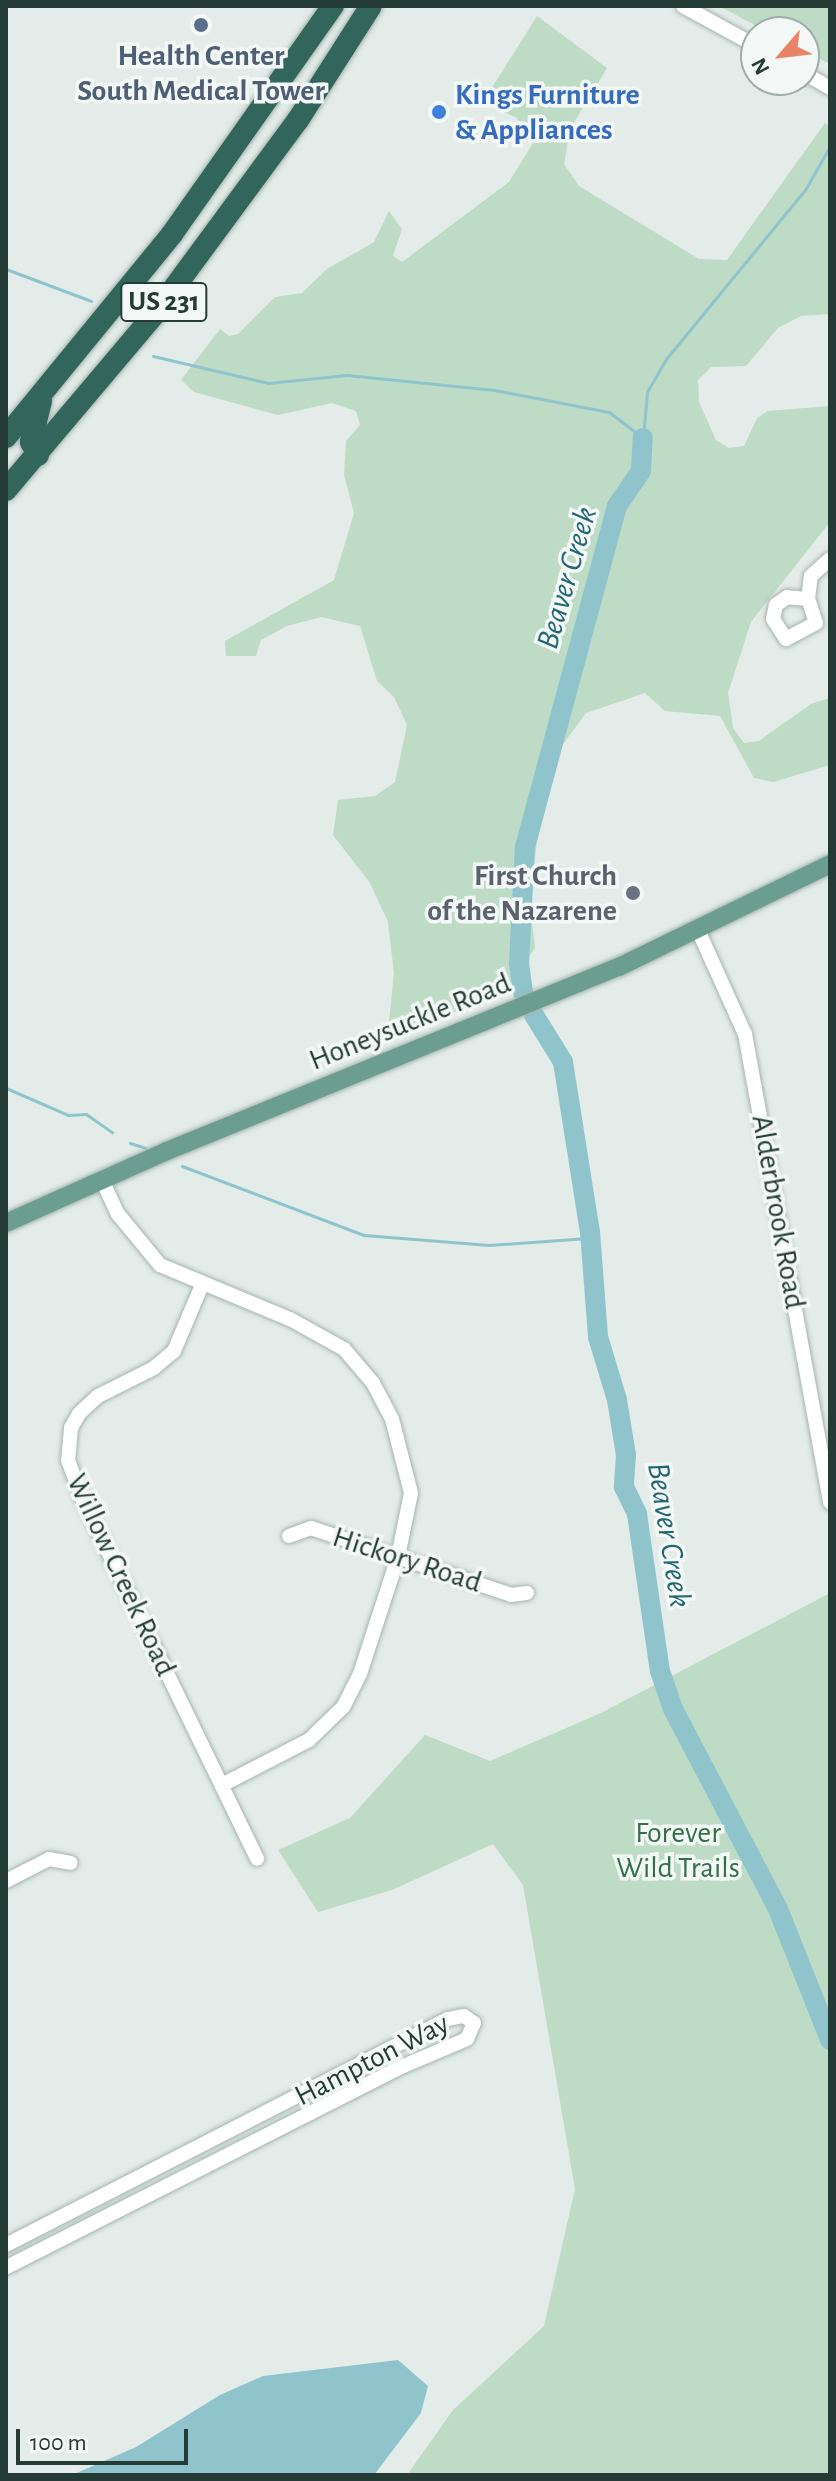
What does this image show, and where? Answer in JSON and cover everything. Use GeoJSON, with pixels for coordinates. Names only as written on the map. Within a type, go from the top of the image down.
{"type":"FeatureCollection","features":[{"type":"Feature","properties":{"kind":"highway","name":"US 231"},"geometry":{"type":"LineString","coordinates":[[6,437],[172,234],[333,6]]}},
{"type":"Feature","properties":{"kind":"highway","name":"US 231"},"geometry":{"type":"LineString","coordinates":[[6,490],[157,311],[246,192],[371,6]]}},
{"type":"Feature","properties":{"kind":"highway"},"geometry":{"type":"LineString","coordinates":[[38,455],[31,442],[42,396]]}},
{"type":"Feature","properties":{"kind":"main road","name":"Honeysuckle Road"},"geometry":{"type":"LineString","coordinates":[[6,1223],[698,930],[830,864]]}},
{"type":"Feature","properties":{"kind":"street"},"geometry":{"type":"LineString","coordinates":[[683,6],[740,37]]}},
{"type":"Feature","properties":{"kind":"street"},"geometry":{"type":"LineString","coordinates":[[808,599],[811,576],[830,559]]}},
{"type":"Feature","properties":{"kind":"street","name":"Alderbrook Road"},"geometry":{"type":"LineString","coordinates":[[698,930],[745,1034],[826,1452],[830,1502]]}},
{"type":"Feature","properties":{"kind":"street"},"geometry":{"type":"LineString","coordinates":[[102,1180],[118,1214],[149,1255],[202,1285],[319,1333],[344,1349],[373,1383],[400,1442],[411,1493],[398,1557],[360,1674],[334,1719],[309,1740],[222,1785]]}},
{"type":"Feature","properties":{"kind":"street","name":"Willow Creek Road"},"geometry":{"type":"LineString","coordinates":[[202,1285],[174,1351],[154,1368],[98,1396],[79,1414],[71,1428],[68,1460],[82,1498],[257,1859]]}},
{"type":"Feature","properties":{"kind":"street","name":"Hickory Road"},"geometry":{"type":"LineString","coordinates":[[289,1536],[311,1528],[511,1595],[527,1593]]}},
{"type":"Feature","properties":{"kind":"street"},"geometry":{"type":"LineString","coordinates":[[6,1881],[49,1859],[71,1863]]}},
{"type":"Feature","properties":{"kind":"street","name":"Hampton Way"},"geometry":{"type":"LineString","coordinates":[[6,2245],[448,2019],[464,2016],[474,2023],[467,2039],[401,2067],[6,2267]]}},
{"type":"Feature","properties":{"kind":"green space"},"geometry":{"type":"Polygon","coordinates":[[[719,6],[830,6],[830,64],[820,59],[820,16],[740,17],[719,6]]]}},
{"type":"Feature","properties":{"kind":"green space"},"geometry":{"type":"Polygon","coordinates":[[[537,16],[607,68],[570,129],[564,164],[579,186],[699,259],[727,260],[825,123],[830,126],[830,314],[801,316],[778,328],[746,366],[711,367],[698,380],[699,402],[716,440],[729,448],[744,446],[757,418],[768,411],[830,406],[830,522],[751,622],[728,693],[733,728],[744,743],[759,741],[811,704],[830,698],[830,765],[773,782],[754,778],[720,716],[665,711],[645,693],[586,713],[561,747],[537,841],[530,904],[535,948],[507,989],[387,1041],[394,973],[388,922],[370,883],[333,835],[338,800],[375,796],[395,782],[407,725],[394,697],[377,681],[360,626],[321,617],[287,626],[261,640],[256,656],[226,656],[225,641],[334,580],[354,513],[344,475],[346,441],[360,425],[356,411],[332,403],[278,415],[194,392],[181,380],[220,329],[229,336],[238,334],[275,297],[302,293],[327,269],[374,242],[389,211],[402,229],[393,256],[402,262],[509,182],[533,143],[517,118],[483,102],[537,16]]]}},
{"type":"Feature","properties":{"kind":"green space","name":"Forever Wild Trails"},"geometry":{"type":"Polygon","coordinates":[[[830,1593],[830,2475],[407,2475],[453,2410],[544,2326],[575,2189],[523,1885],[493,1844],[392,1890],[318,1912],[278,1850],[350,1818],[425,1735],[490,1761],[601,1713],[830,1593]]]}},
{"type":"Feature","properties":{"kind":"water"},"geometry":{"type":"Polygon","coordinates":[[[398,2360],[428,2386],[421,2413],[374,2475],[72,2475],[136,2447],[220,2395],[263,2376],[398,2360]]]}},
{"type":"Feature","properties":{"kind":"waterway","name":"Beaver Creek"},"geometry":{"type":"LineString","coordinates":[[643,438],[647,392],[666,359],[805,190],[830,146]]}},
{"type":"Feature","properties":{"kind":"waterway"},"geometry":{"type":"LineString","coordinates":[[6,269],[91,301]]}},
{"type":"Feature","properties":{"kind":"waterway"},"geometry":{"type":"LineString","coordinates":[[153,356],[268,383],[347,375],[494,390],[609,412],[643,438]]}},
{"type":"Feature","properties":{"kind":"waterway","name":"Beaver Creek"},"geometry":{"type":"LineString","coordinates":[[523,992],[519,964],[525,847],[617,506],[641,471],[643,438]]}},
{"type":"Feature","properties":{"kind":"waterway","name":"Beaver Creek"},"geometry":{"type":"LineString","coordinates":[[534,1015],[563,1062],[590,1232],[598,1337],[617,1400],[626,1455],[624,1487],[637,1514],[660,1671],[673,1709],[778,1909],[830,2040]]}},
{"type":"Feature","properties":{"kind":"waterway"},"geometry":{"type":"LineString","coordinates":[[6,1088],[68,1115],[86,1114],[112,1132]]}},
{"type":"Feature","properties":{"kind":"waterway"},"geometry":{"type":"LineString","coordinates":[[130,1143],[145,1148]]}},
{"type":"Feature","properties":{"kind":"waterway"},"geometry":{"type":"LineString","coordinates":[[182,1166],[364,1235],[489,1245],[588,1238]]}},
{"type":"Feature","properties":{"kind":"place","name":"Health Center South Medical Tower"},"geometry":{"type":"Point","coordinates":[201,25]}},
{"type":"Feature","properties":{"kind":"place","name":"Kings Furniture & Appliances"},"geometry":{"type":"Point","coordinates":[439,112]}},
{"type":"Feature","properties":{"kind":"place","name":"First Church of the Nazarene"},"geometry":{"type":"Point","coordinates":[633,893]}}]}
